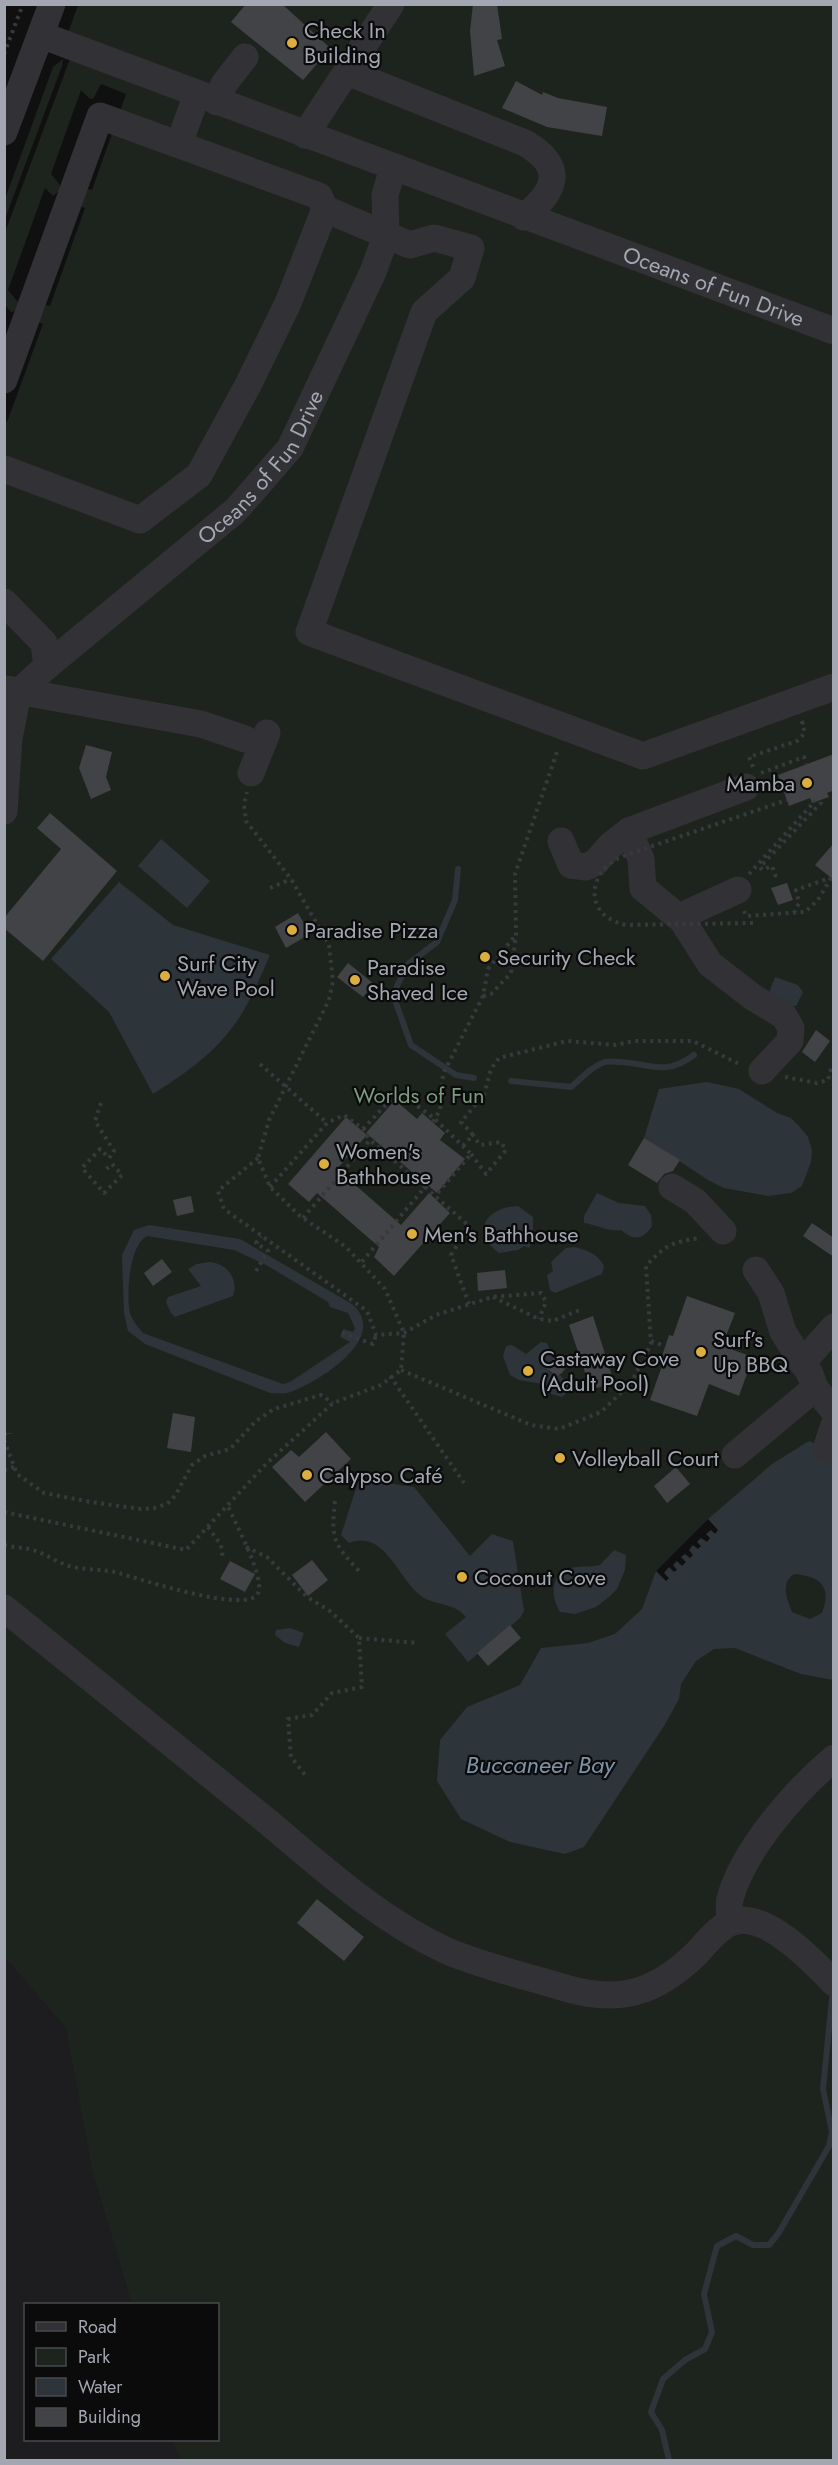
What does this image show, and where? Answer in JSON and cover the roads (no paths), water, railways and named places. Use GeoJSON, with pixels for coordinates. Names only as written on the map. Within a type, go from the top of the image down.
{"type":"FeatureCollection","features":[{"type":"Feature","properties":{"kind":"street"},"geometry":{"type":"LineString","coordinates":[[4,132],[52,4]]}},
{"type":"Feature","properties":{"kind":"street"},"geometry":{"type":"LineString","coordinates":[[305,135],[347,72],[382,8]]}},
{"type":"Feature","properties":{"kind":"street","name":"Oceans of Fun Drive"},"geometry":{"type":"LineString","coordinates":[[41,35],[834,331]]}},
{"type":"Feature","properties":{"kind":"street"},"geometry":{"type":"LineString","coordinates":[[179,144],[207,98],[224,84],[245,57]]}},
{"type":"Feature","properties":{"kind":"street"},"geometry":{"type":"LineString","coordinates":[[347,72],[525,143],[544,154],[550,168],[552,185],[543,202],[524,217]]}},
{"type":"Feature","properties":{"kind":"street"},"geometry":{"type":"LineString","coordinates":[[4,380],[100,116],[319,196],[325,209],[410,245],[434,238],[471,248],[462,278],[424,312],[309,632],[643,756],[834,687]]}},
{"type":"Feature","properties":{"kind":"street","name":"Oceans of Fun Drive"},"geometry":{"type":"LineString","coordinates":[[11,691],[47,666],[236,510],[270,474],[290,448],[373,272],[386,236],[385,195],[393,168]]}},
{"type":"Feature","properties":{"kind":"street"},"geometry":{"type":"LineString","coordinates":[[4,469],[140,520],[199,475],[248,385],[288,303],[325,209]]}},
{"type":"Feature","properties":{"kind":"street"},"geometry":{"type":"LineString","coordinates":[[4,602],[44,643],[47,666]]}},
{"type":"Feature","properties":{"kind":"street"},"geometry":{"type":"LineString","coordinates":[[4,810],[11,691],[201,724],[256,736],[251,773]]}},
{"type":"Feature","properties":{"kind":"street"},"geometry":{"type":"LineString","coordinates":[[561,841],[571,865],[586,867],[596,862],[610,844],[629,831],[746,787]]}},
{"type":"Feature","properties":{"kind":"street"},"geometry":{"type":"LineString","coordinates":[[629,831],[641,860],[643,888],[679,917],[710,964],[754,998],[784,1016],[791,1028],[790,1041],[762,1071]]}},
{"type":"Feature","properties":{"kind":"street"},"geometry":{"type":"LineString","coordinates":[[679,917],[738,890]]}},
{"type":"Feature","properties":{"kind":"street"},"geometry":{"type":"LineString","coordinates":[[672,1187],[695,1202],[715,1234]]}},
{"type":"Feature","properties":{"kind":"street"},"geometry":{"type":"LineString","coordinates":[[756,1270],[771,1293],[783,1332],[815,1388],[834,1411]]}},
{"type":"Feature","properties":{"kind":"street"},"geometry":{"type":"LineString","coordinates":[[802,1363],[834,1328]]}},
{"type":"Feature","properties":{"kind":"street"},"geometry":{"type":"LineString","coordinates":[[735,1455],[815,1388]]}},
{"type":"Feature","properties":{"kind":"street"},"geometry":{"type":"LineString","coordinates":[[4,1608],[375,1910],[446,1951],[568,1989],[602,1995],[628,1995],[654,1987],[687,1963],[730,1922],[748,1920],[777,1932],[829,1978]]}},
{"type":"Feature","properties":{"kind":"street"},"geometry":{"type":"LineString","coordinates":[[730,1922],[729,1901],[744,1866],[810,1779],[834,1758]]}},
{"type":"Feature","properties":{"kind":"water"},"geometry":{"type":"Polygon","coordinates":[[[161,839],[210,881],[187,908],[138,866],[161,839]]]}},
{"type":"Feature","properties":{"kind":"water","name":"Surf City Wave Pool"},"geometry":{"type":"Polygon","coordinates":[[[119,882],[173,925],[270,955],[248,1003],[223,1039],[195,1065],[153,1094],[109,1012],[51,959],[119,882]]]}},
{"type":"Feature","properties":{"kind":"water"},"geometry":{"type":"Polygon","coordinates":[[[775,977],[798,985],[803,992],[796,1006],[789,1006],[768,995],[775,977]]]}},
{"type":"Feature","properties":{"kind":"water"},"geometry":{"type":"Polygon","coordinates":[[[707,1082],[739,1089],[777,1113],[791,1118],[799,1126],[808,1137],[812,1150],[811,1162],[802,1186],[791,1193],[768,1196],[724,1188],[644,1138],[659,1089],[707,1082]]]}},
{"type":"Feature","properties":{"kind":"water"},"geometry":{"type":"Polygon","coordinates":[[[597,1193],[619,1203],[645,1206],[651,1215],[652,1226],[642,1236],[634,1237],[621,1230],[584,1223],[584,1216],[597,1193]]]}},
{"type":"Feature","properties":{"kind":"water"},"geometry":{"type":"Polygon","coordinates":[[[518,1206],[533,1217],[533,1234],[528,1240],[531,1244],[529,1248],[524,1246],[518,1250],[499,1253],[485,1237],[486,1222],[498,1211],[518,1206]]]}},
{"type":"Feature","properties":{"kind":"water"},"geometry":{"type":"Polygon","coordinates":[[[149,1225],[240,1239],[352,1304],[362,1317],[363,1330],[357,1343],[334,1367],[305,1385],[282,1394],[270,1393],[145,1344],[128,1331],[124,1313],[122,1255],[134,1230],[149,1225]],[[147,1236],[141,1241],[136,1249],[130,1271],[128,1295],[131,1316],[143,1333],[283,1384],[290,1382],[350,1342],[340,1337],[343,1329],[353,1332],[355,1328],[348,1313],[330,1307],[328,1302],[266,1265],[234,1250],[147,1236]]]}},
{"type":"Feature","properties":{"kind":"water"},"geometry":{"type":"Polygon","coordinates":[[[575,1247],[588,1251],[598,1258],[604,1266],[602,1274],[555,1293],[550,1290],[547,1275],[553,1271],[551,1262],[566,1248],[575,1247]]]}},
{"type":"Feature","properties":{"kind":"water"},"geometry":{"type":"Polygon","coordinates":[[[209,1262],[221,1265],[230,1273],[234,1284],[233,1296],[175,1317],[166,1302],[168,1297],[201,1286],[188,1269],[197,1264],[209,1262]]]}},
{"type":"Feature","properties":{"kind":"water","name":"Castaway Cove (Adult Pool)"},"geometry":{"type":"Polygon","coordinates":[[[541,1342],[547,1343],[554,1358],[548,1363],[549,1372],[560,1375],[569,1384],[566,1394],[562,1397],[551,1394],[542,1384],[519,1380],[510,1375],[503,1356],[506,1346],[512,1345],[526,1354],[541,1342]]]}},
{"type":"Feature","properties":{"kind":"water","name":"Buccaneer Bay"},"geometry":{"type":"Polygon","coordinates":[[[809,1441],[833,1453],[833,1680],[801,1674],[735,1648],[714,1649],[696,1661],[681,1684],[679,1699],[664,1726],[584,1847],[565,1854],[510,1842],[461,1819],[437,1781],[440,1740],[467,1707],[520,1685],[541,1648],[588,1643],[615,1634],[642,1609],[656,1571],[708,1519],[772,1464],[809,1441]],[[794,1574],[790,1578],[786,1592],[792,1612],[810,1619],[822,1613],[826,1596],[822,1584],[803,1575],[794,1574]]]}},
{"type":"Feature","properties":{"kind":"water","name":"Coconut Cove"},"geometry":{"type":"Polygon","coordinates":[[[359,1479],[414,1487],[470,1556],[492,1534],[513,1541],[524,1611],[520,1618],[468,1662],[445,1634],[466,1617],[461,1612],[421,1596],[412,1588],[390,1558],[372,1543],[361,1541],[349,1543],[341,1535],[359,1479]]]}},
{"type":"Feature","properties":{"kind":"water"},"geometry":{"type":"Polygon","coordinates":[[[614,1550],[626,1555],[625,1570],[617,1589],[596,1607],[575,1614],[560,1612],[554,1593],[555,1581],[559,1575],[574,1567],[600,1565],[614,1550]]]}},
{"type":"Feature","properties":{"kind":"water"},"geometry":{"type":"Polygon","coordinates":[[[290,1628],[304,1633],[299,1647],[285,1643],[275,1635],[276,1630],[290,1628]]]}},
{"type":"Feature","properties":{"kind":"waterway"},"geometry":{"type":"LineString","coordinates":[[458,869],[455,900],[437,942],[408,964],[397,986],[395,1000],[411,1045],[456,1075],[474,1078]]}},
{"type":"Feature","properties":{"kind":"waterway"},"geometry":{"type":"LineString","coordinates":[[511,1081],[571,1087],[591,1070],[605,1062],[666,1067],[684,1062],[694,1055]]}},
{"type":"Feature","properties":{"kind":"waterway"},"geometry":{"type":"LineString","coordinates":[[669,2460],[662,2430],[651,2412],[663,2379],[685,2360],[705,2349],[712,2332],[704,2294],[717,2246],[736,2236],[753,2245],[769,2245],[778,2234],[829,2146],[832,2132],[823,2089],[833,1989]]}},
{"type":"Feature","properties":{"kind":"place","name":"Check In Building"},"geometry":{"type":"Point","coordinates":[292,43]}},
{"type":"Feature","properties":{"kind":"place","name":"Mamba"},"geometry":{"type":"Point","coordinates":[807,783]}},
{"type":"Feature","properties":{"kind":"place","name":"Paradise Pizza"},"geometry":{"type":"Point","coordinates":[292,930]}},
{"type":"Feature","properties":{"kind":"place","name":"Security Check"},"geometry":{"type":"Point","coordinates":[485,957]}},
{"type":"Feature","properties":{"kind":"place","name":"Surf City Wave Pool"},"geometry":{"type":"Point","coordinates":[165,976]}},
{"type":"Feature","properties":{"kind":"place","name":"Paradise Shaved Ice"},"geometry":{"type":"Point","coordinates":[355,980]}},
{"type":"Feature","properties":{"kind":"place","name":"Women's Bathhouse"},"geometry":{"type":"Point","coordinates":[324,1164]}},
{"type":"Feature","properties":{"kind":"place","name":"Men's Bathhouse"},"geometry":{"type":"Point","coordinates":[412,1234]}},
{"type":"Feature","properties":{"kind":"place","name":"Surf’s Up BBQ"},"geometry":{"type":"Point","coordinates":[701,1352]}},
{"type":"Feature","properties":{"kind":"place","name":"Castaway Cove (Adult Pool)"},"geometry":{"type":"Point","coordinates":[528,1371]}},
{"type":"Feature","properties":{"kind":"place","name":"Volleyball Court"},"geometry":{"type":"Point","coordinates":[560,1458]}},
{"type":"Feature","properties":{"kind":"place","name":"Calypso Café"},"geometry":{"type":"Point","coordinates":[307,1475]}},
{"type":"Feature","properties":{"kind":"place","name":"Coconut Cove"},"geometry":{"type":"Point","coordinates":[462,1577]}},
{"type":"Feature","properties":{"kind":"park label","name":"Worlds of Fun"},"geometry":{"type":"Point","coordinates":[419,1095]}}]}
